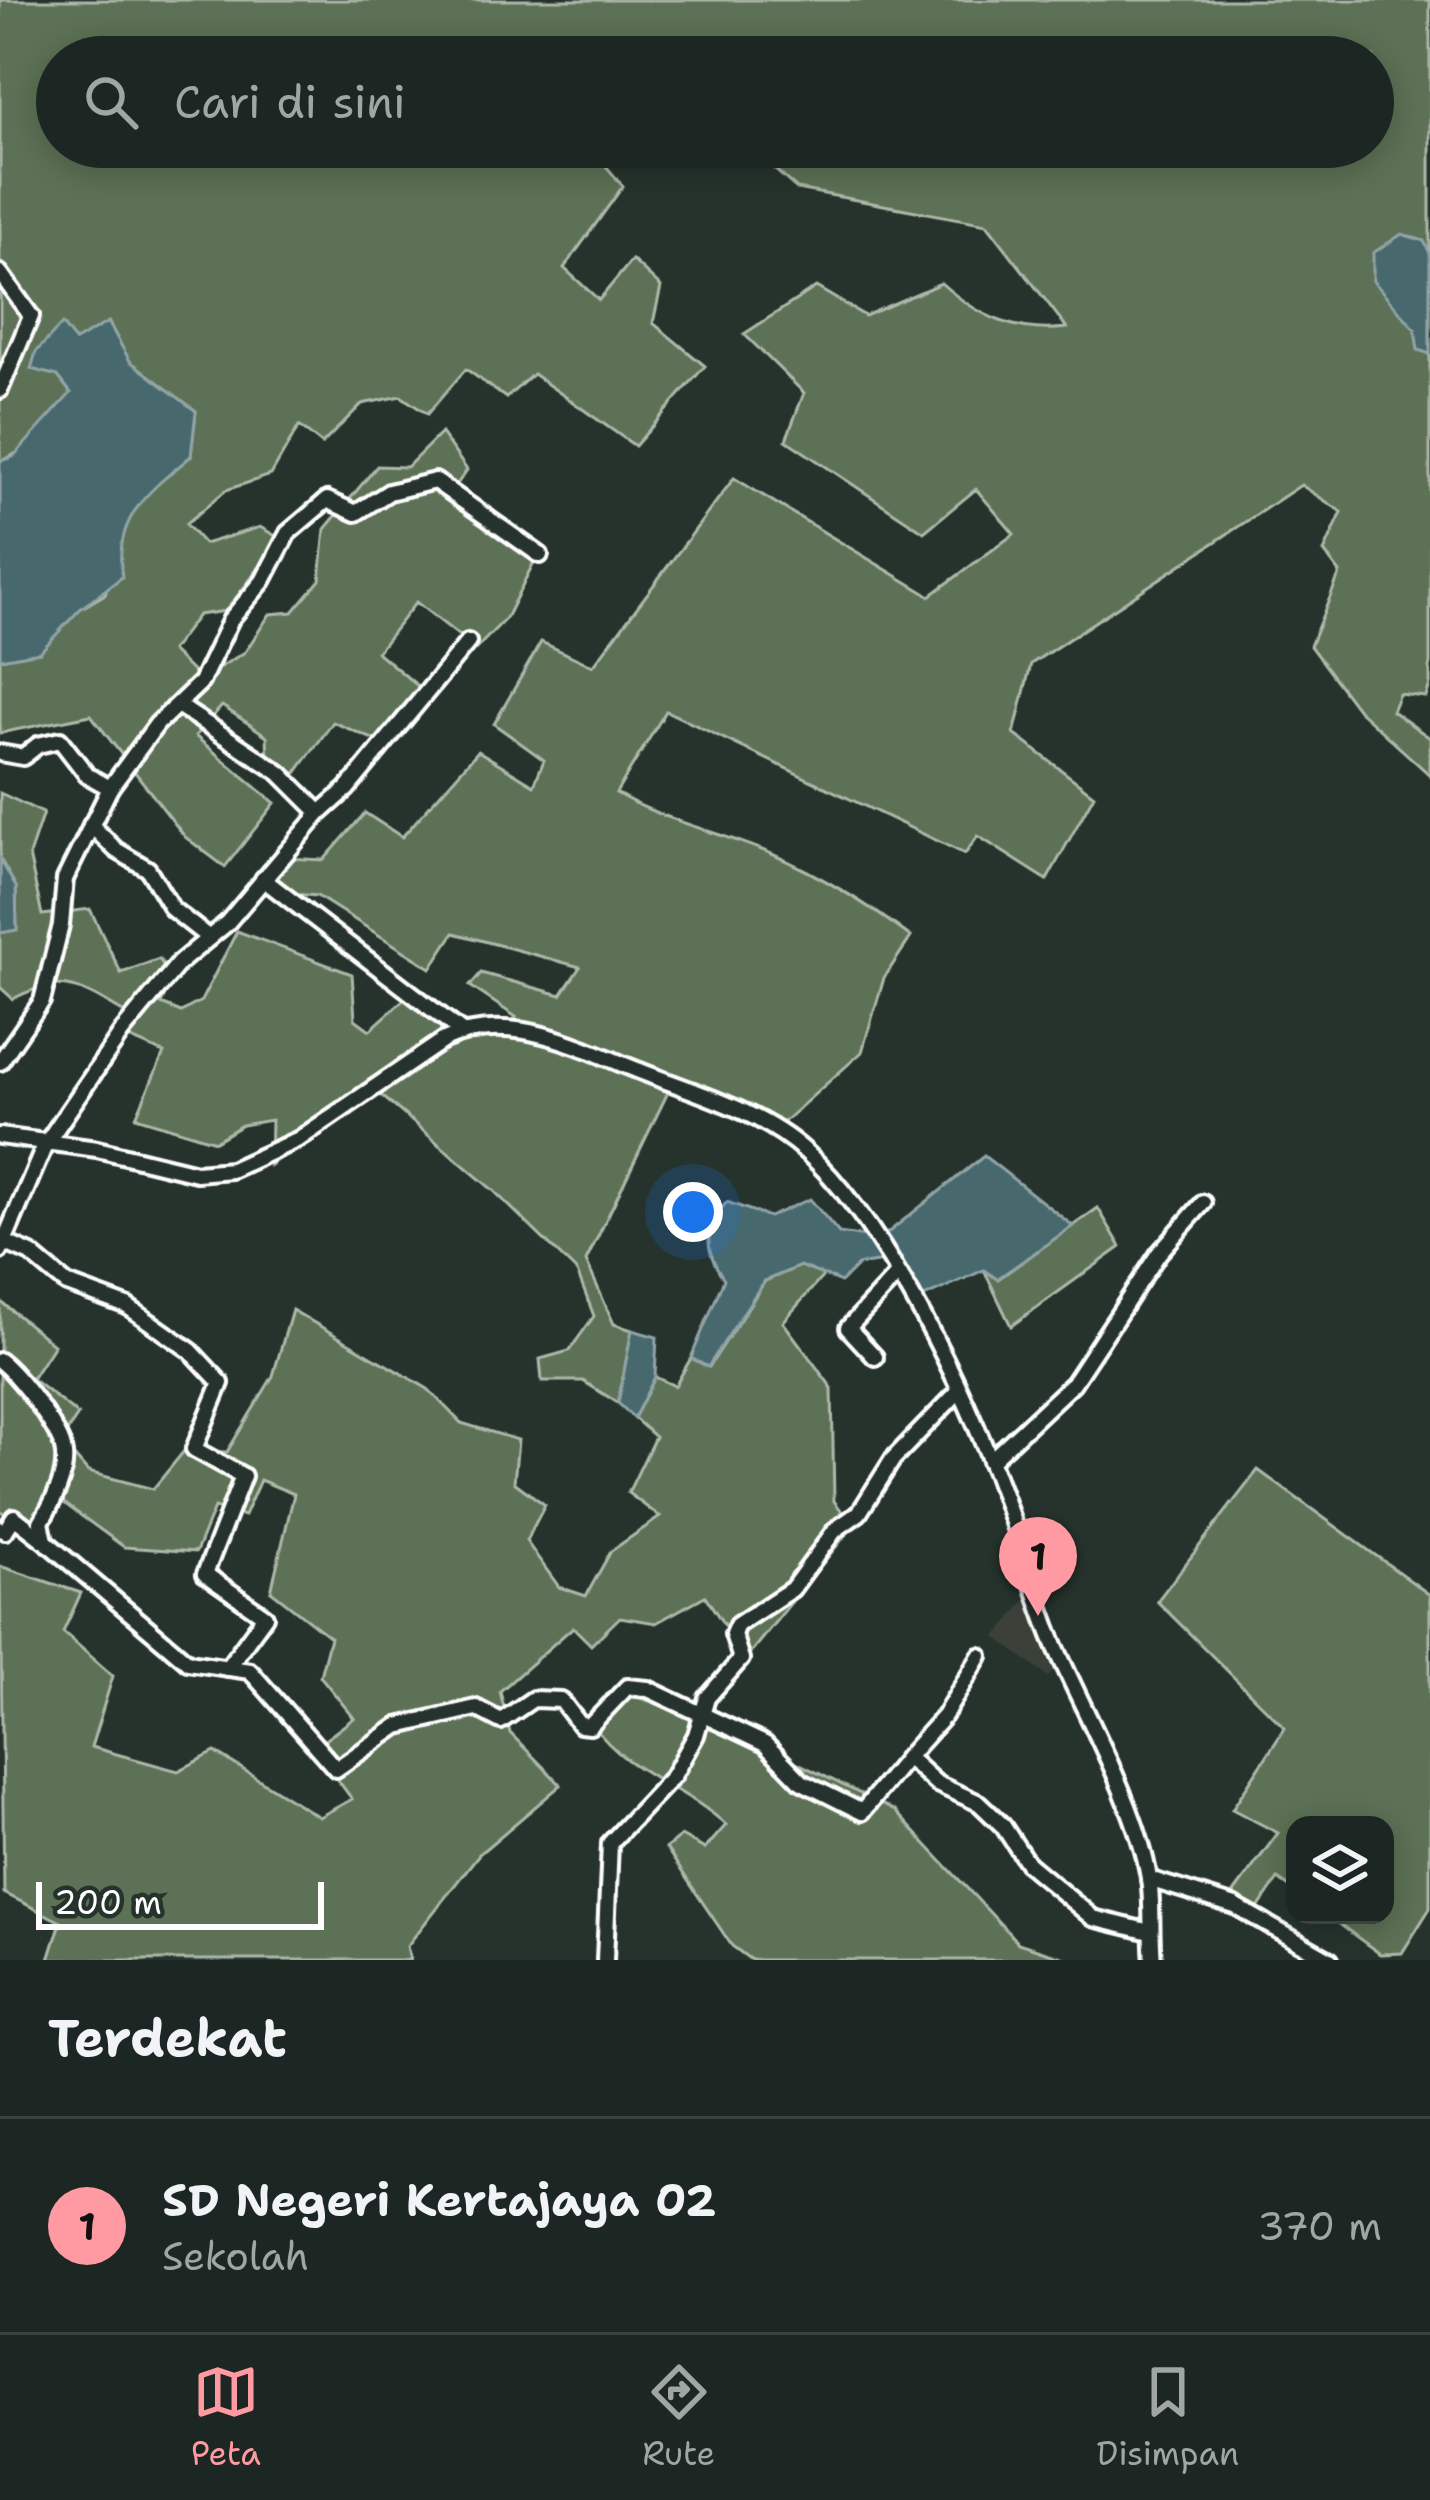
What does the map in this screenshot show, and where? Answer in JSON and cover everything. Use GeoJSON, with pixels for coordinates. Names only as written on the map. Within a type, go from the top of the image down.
{"type":"FeatureCollection","features":[{"type":"Feature","properties":{"kind":"street"},"geometry":{"type":"LineString","coordinates":[[0,273],[31,316],[0,390]]}},
{"type":"Feature","properties":{"kind":"street"},"geometry":{"type":"LineString","coordinates":[[0,1062],[42,1001],[61,925],[65,878],[110,788],[157,724],[179,706],[215,660],[231,619],[263,581],[288,533],[327,500],[356,513],[389,492],[435,482],[540,554]]}},
{"type":"Feature","properties":{"kind":"street"},"geometry":{"type":"LineString","coordinates":[[227,1668],[265,1616],[205,1574],[243,1476],[194,1449],[221,1383],[191,1352],[127,1306],[67,1284],[31,1254],[2,1246],[45,1145],[122,1032],[179,963],[209,938],[347,789],[468,642]]}},
{"type":"Feature","properties":{"kind":"street"},"geometry":{"type":"LineString","coordinates":[[179,706],[280,773],[320,813]]}},
{"type":"Feature","properties":{"kind":"street"},"geometry":{"type":"LineString","coordinates":[[0,753],[23,758],[38,745],[60,740],[87,775],[110,788]]}},
{"type":"Feature","properties":{"kind":"street"},"geometry":{"type":"LineString","coordinates":[[91,825],[116,850],[148,869],[172,908],[209,938]]}},
{"type":"Feature","properties":{"kind":"street"},"geometry":{"type":"LineString","coordinates":[[263,879],[413,1000],[462,1032]]}},
{"type":"Feature","properties":{"kind":"street"},"geometry":{"type":"LineString","coordinates":[[0,1136],[97,1149],[196,1173],[231,1170],[299,1139],[462,1032],[533,1031],[782,1132],[821,1166],[851,1202],[896,1276],[990,1461],[1028,1579],[1132,1819],[1149,1879],[1153,1960]]}},
{"type":"Feature","properties":{"kind":"street"},"geometry":{"type":"LineString","coordinates":[[990,1461],[1073,1383],[1160,1253],[1204,1202]]}},
{"type":"Feature","properties":{"kind":"street"},"geometry":{"type":"LineString","coordinates":[[875,1357],[848,1328],[896,1276]]}},
{"type":"Feature","properties":{"kind":"street"},"geometry":{"type":"LineString","coordinates":[[0,1361],[16,1372],[63,1448],[58,1494],[41,1522],[45,1541]]}},
{"type":"Feature","properties":{"kind":"street"},"geometry":{"type":"LineString","coordinates":[[605,1960],[610,1843],[673,1776],[696,1735],[698,1716],[741,1659],[733,1634],[737,1625],[792,1588],[835,1530],[860,1513],[893,1459],[957,1393]]}},
{"type":"Feature","properties":{"kind":"street"},"geometry":{"type":"LineString","coordinates":[[0,1529],[5,1531],[14,1516],[188,1662],[250,1671],[335,1769],[398,1726],[476,1708],[501,1721],[533,1699],[561,1700],[580,1725],[590,1726],[627,1687],[648,1689],[765,1744],[802,1781],[862,1812],[944,1716],[980,1656]]}},
{"type":"Feature","properties":{"kind":"street"},"geometry":{"type":"LineString","coordinates":[[907,1757],[937,1784],[979,1803],[1003,1826],[1028,1864],[1093,1918],[1150,1932]]}},
{"type":"Feature","properties":{"kind":"street"},"geometry":{"type":"LineString","coordinates":[[1149,1879],[1235,1906],[1330,1960]]}},
{"type":"Feature","properties":{"kind":"shaded area"},"geometry":{"type":"Polygon","coordinates":[[[1030,1594],[1065,1662],[1048,1677],[996,1637],[1030,1594]]]}},
{"type":"Feature","properties":{"kind":"green space"},"geometry":{"type":"Polygon","coordinates":[[[0,0],[1430,0],[1430,684],[1426,697],[1399,694],[1392,711],[1430,738],[1430,775],[1358,710],[1310,646],[1340,573],[1324,552],[1342,512],[1301,485],[1031,664],[1014,734],[1094,795],[1047,880],[978,836],[965,854],[666,711],[616,793],[654,812],[792,863],[911,937],[884,978],[862,1052],[779,1126],[672,1084],[586,1261],[614,1324],[632,1330],[618,1403],[583,1381],[542,1381],[540,1359],[569,1351],[594,1316],[577,1272],[493,1190],[375,1090],[270,1165],[271,1120],[242,1125],[215,1141],[136,1117],[164,1053],[119,1034],[126,1014],[71,987],[45,987],[13,999],[0,987],[0,933],[17,929],[16,887],[0,859],[0,793],[43,813],[29,855],[42,915],[90,909],[121,973],[159,959],[173,978],[161,1004],[181,1012],[201,1001],[237,931],[352,974],[355,1019],[370,1030],[409,995],[476,1037],[502,1034],[516,1017],[470,986],[481,973],[561,995],[580,967],[454,933],[431,968],[317,896],[258,891],[286,858],[324,860],[365,813],[402,837],[478,751],[534,785],[544,760],[494,724],[541,642],[593,666],[734,478],[930,596],[1014,534],[976,489],[924,532],[786,440],[804,393],[744,334],[816,287],[865,316],[941,283],[999,320],[1031,328],[1067,328],[987,224],[797,189],[773,168],[1394,168],[1394,36],[36,36],[36,168],[608,168],[623,186],[564,268],[599,300],[632,260],[661,287],[653,323],[705,366],[635,446],[533,374],[506,398],[466,369],[427,414],[401,396],[362,404],[322,444],[299,426],[271,475],[226,490],[186,524],[204,544],[260,527],[281,539],[226,611],[198,615],[171,651],[200,679],[245,652],[270,614],[293,612],[320,580],[325,529],[377,466],[407,467],[441,433],[467,470],[448,497],[534,562],[506,618],[476,649],[416,602],[377,652],[425,692],[382,743],[333,722],[291,780],[268,760],[267,736],[222,706],[195,736],[275,803],[225,867],[185,837],[91,715],[0,733],[0,659],[40,651],[80,609],[105,594],[132,505],[191,456],[196,411],[129,361],[109,323],[58,376],[71,393],[49,423],[21,450],[0,461],[0,0]]]}},
{"type":"Feature","properties":{"kind":"green space"},"geometry":{"type":"Polygon","coordinates":[[[1098,1208],[1121,1247],[1011,1326],[984,1270],[998,1279],[1098,1208]]]}},
{"type":"Feature","properties":{"kind":"green space"},"geometry":{"type":"Polygon","coordinates":[[[800,1266],[824,1275],[783,1322],[832,1388],[834,1501],[853,1526],[746,1658],[705,1596],[656,1623],[620,1617],[591,1645],[573,1627],[500,1691],[510,1733],[561,1785],[479,1854],[407,1946],[410,1960],[49,1960],[61,1922],[4,1893],[0,1566],[81,1593],[63,1632],[113,1676],[91,1747],[178,1771],[215,1752],[319,1817],[352,1799],[314,1748],[354,1718],[320,1676],[330,1637],[271,1591],[294,1494],[260,1480],[244,1516],[214,1508],[196,1552],[124,1547],[57,1498],[36,1527],[0,1511],[0,1301],[54,1345],[32,1379],[78,1415],[61,1441],[88,1472],[153,1489],[184,1451],[227,1452],[273,1376],[292,1310],[428,1389],[461,1423],[518,1440],[514,1482],[545,1505],[526,1541],[559,1587],[586,1596],[611,1551],[660,1517],[628,1493],[655,1437],[634,1418],[655,1377],[675,1386],[691,1358],[709,1367],[765,1281],[800,1266]]]}},
{"type":"Feature","properties":{"kind":"green space"},"geometry":{"type":"Polygon","coordinates":[[[1258,1470],[1430,1595],[1430,1908],[1402,1953],[1380,1954],[1339,1924],[1394,1924],[1394,1816],[1286,1816],[1286,1885],[1278,1879],[1252,1917],[1226,1904],[1278,1833],[1232,1809],[1285,1728],[1157,1601],[1258,1470]]]}},
{"type":"Feature","properties":{"kind":"green space"},"geometry":{"type":"Polygon","coordinates":[[[618,1690],[729,1729],[895,1811],[1018,1943],[1071,1960],[751,1960],[732,1946],[666,1848],[681,1836],[705,1849],[726,1825],[622,1756],[594,1726],[618,1690]]]}},
{"type":"Feature","properties":{"kind":"water"},"geometry":{"type":"Polygon","coordinates":[[[1402,234],[1424,241],[1430,253],[1430,354],[1418,350],[1415,329],[1373,281],[1373,253],[1402,234]]]}},
{"type":"Feature","properties":{"kind":"water"},"geometry":{"type":"Polygon","coordinates":[[[108,322],[130,361],[196,411],[191,456],[137,507],[123,538],[122,577],[80,609],[40,652],[0,659],[0,461],[13,457],[71,393],[58,376],[31,369],[36,352],[62,324],[75,341],[108,322]]]}},
{"type":"Feature","properties":{"kind":"water"},"geometry":{"type":"Polygon","coordinates":[[[0,859],[16,887],[17,930],[0,933],[0,859]]]}},
{"type":"Feature","properties":{"kind":"water"},"geometry":{"type":"Polygon","coordinates":[[[984,1156],[1073,1226],[997,1279],[984,1270],[917,1300],[890,1260],[858,1265],[841,1282],[800,1266],[764,1281],[708,1367],[691,1358],[724,1279],[709,1239],[727,1202],[769,1217],[810,1199],[839,1233],[880,1239],[984,1156]]]}},
{"type":"Feature","properties":{"kind":"water"},"geometry":{"type":"Polygon","coordinates":[[[632,1330],[657,1337],[655,1377],[634,1418],[618,1403],[632,1330]]]}},
{"type":"Feature","properties":{"kind":"place","name":"SD Negeri Kertajaya 02"},"geometry":{"type":"Point","coordinates":[1038,1616]}}]}
